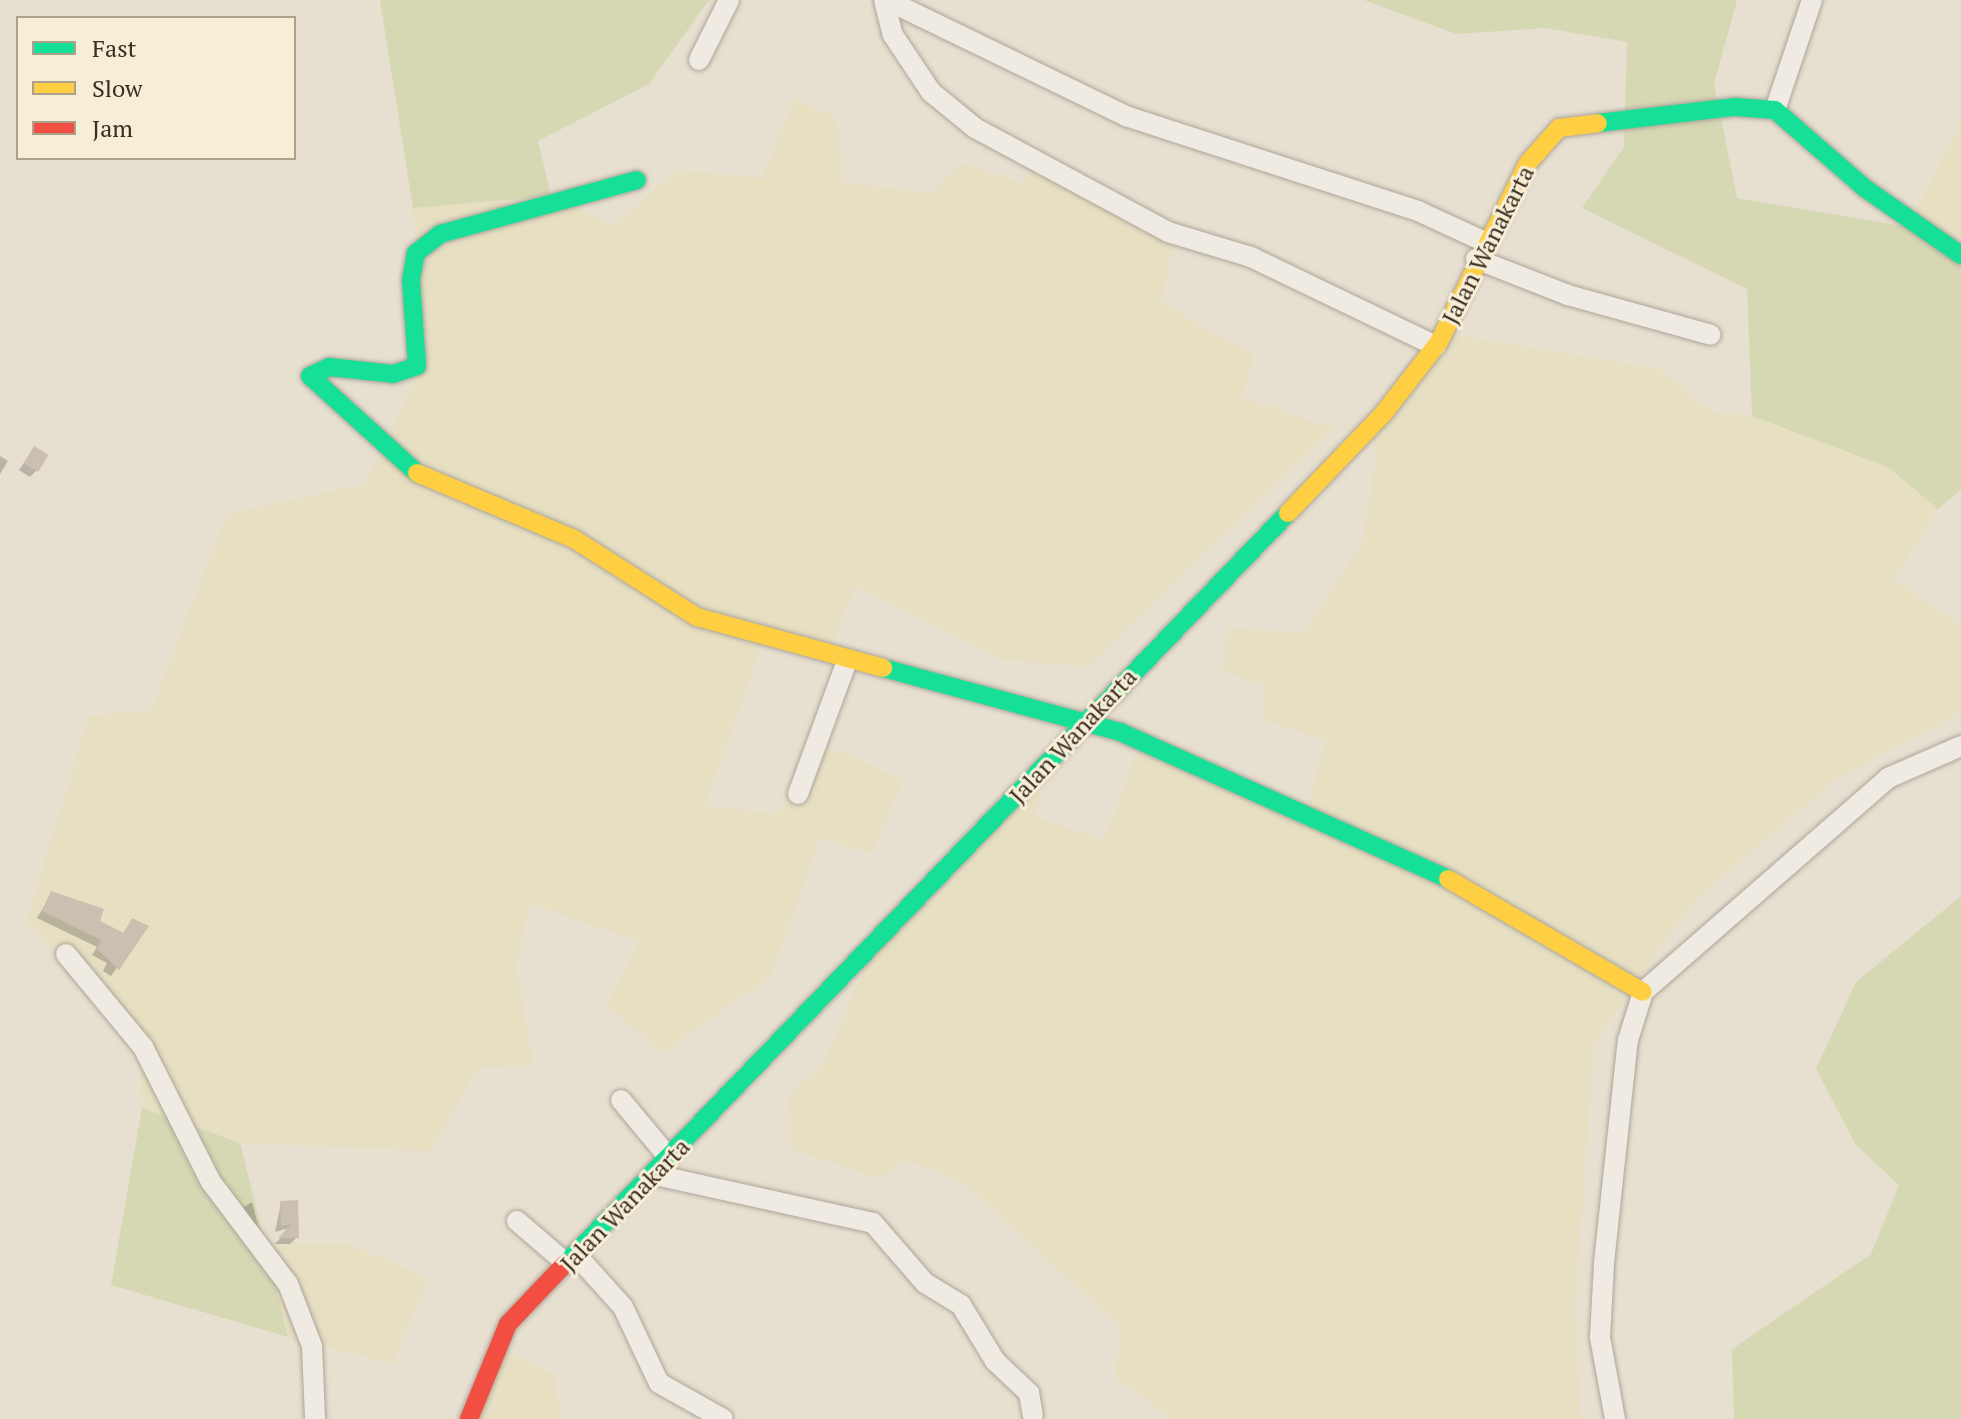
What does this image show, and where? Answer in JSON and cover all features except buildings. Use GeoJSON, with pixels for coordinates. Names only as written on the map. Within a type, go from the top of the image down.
{"type":"FeatureCollection","features":[{"type":"Feature","properties":{"kind":"street"},"geometry":{"type":"LineString","coordinates":[[699,60],[729,0]]}},
{"type":"Feature","properties":{"kind":"street"},"geometry":{"type":"LineString","coordinates":[[885,0],[1126,116],[1418,211],[1480,250],[1568,295],[1711,335]]}},
{"type":"Feature","properties":{"kind":"street"},"geometry":{"type":"LineString","coordinates":[[885,0],[893,35],[931,92],[975,128],[1168,232],[1251,257],[1436,346]]}},
{"type":"Feature","properties":{"kind":"street"},"geometry":{"type":"LineString","coordinates":[[1812,0],[1775,110],[1866,189],[1961,255]]}},
{"type":"Feature","properties":{"kind":"street","name":"Jalan Wanakarta"},"geometry":{"type":"LineString","coordinates":[[469,1419],[497,1342],[1083,721],[1308,497],[1436,346],[1480,250],[1528,163],[1559,128],[1735,107],[1775,110]]}},
{"type":"Feature","properties":{"kind":"street"},"geometry":{"type":"LineString","coordinates":[[637,180],[440,234],[416,253],[411,280],[417,366],[393,374],[329,367],[310,376],[420,476],[574,539],[697,617],[847,661],[1083,721],[1449,878],[1643,992]]}},
{"type":"Feature","properties":{"kind":"street"},"geometry":{"type":"LineString","coordinates":[[798,794],[847,661]]}},
{"type":"Feature","properties":{"kind":"street"},"geometry":{"type":"LineString","coordinates":[[1615,1419],[1600,1337],[1604,1263],[1628,1040],[1643,992],[1888,778],[1961,746]]}},
{"type":"Feature","properties":{"kind":"street"},"geometry":{"type":"LineString","coordinates":[[66,954],[143,1047],[211,1182],[288,1284],[312,1346],[315,1419]]}},
{"type":"Feature","properties":{"kind":"street"},"geometry":{"type":"LineString","coordinates":[[621,1100],[669,1158]]}},
{"type":"Feature","properties":{"kind":"street"},"geometry":{"type":"LineString","coordinates":[[655,1175],[873,1223],[925,1283],[961,1305],[995,1361],[1029,1393],[1033,1415]]}},
{"type":"Feature","properties":{"kind":"street"},"geometry":{"type":"LineString","coordinates":[[517,1221],[573,1261],[623,1307],[659,1383],[723,1419]]}},
{"type":"Feature","properties":{"kind":"shaded area"},"geometry":{"type":"Polygon","coordinates":[[[795,99],[837,118],[842,183],[933,193],[962,162],[1023,183],[1041,165],[1174,238],[1161,303],[1253,354],[1243,397],[1334,428],[1088,666],[1003,660],[855,587],[828,653],[762,644],[705,806],[779,814],[807,737],[902,780],[872,854],[820,838],[771,976],[663,1052],[606,1006],[639,942],[530,903],[516,966],[533,1065],[477,1068],[431,1151],[240,1143],[142,1108],[139,1029],[26,923],[89,716],[151,710],[227,514],[365,484],[423,364],[413,208],[551,196],[614,226],[678,170],[762,178],[795,99]]]}},
{"type":"Feature","properties":{"kind":"shaded area"},"geometry":{"type":"Polygon","coordinates":[[[1961,119],[1961,252],[1908,227],[1961,119]]]}},
{"type":"Feature","properties":{"kind":"shaded area"},"geometry":{"type":"Polygon","coordinates":[[[1453,335],[1659,369],[1712,412],[1752,416],[1889,467],[1938,509],[1893,579],[1961,626],[1961,711],[1835,780],[1691,904],[1594,1044],[1575,1307],[1581,1419],[1174,1419],[1115,1378],[1121,1327],[962,1181],[904,1160],[881,1179],[791,1149],[789,1096],[825,1062],[868,959],[1054,750],[1034,817],[1105,839],[1137,752],[1304,818],[1326,740],[1264,721],[1265,684],[1224,672],[1227,628],[1304,633],[1362,542],[1377,455],[1369,428],[1453,335]]]}},
{"type":"Feature","properties":{"kind":"shaded area"},"geometry":{"type":"Polygon","coordinates":[[[261,1242],[349,1244],[428,1278],[392,1364],[288,1337],[261,1242]]]}},
{"type":"Feature","properties":{"kind":"shaded area"},"geometry":{"type":"Polygon","coordinates":[[[505,1349],[554,1375],[561,1419],[479,1419],[505,1349]]]}},
{"type":"Feature","properties":{"kind":"green space"},"geometry":{"type":"Polygon","coordinates":[[[380,0],[709,0],[649,84],[538,141],[551,196],[413,208],[380,0]]]}},
{"type":"Feature","properties":{"kind":"green space"},"geometry":{"type":"Polygon","coordinates":[[[1364,0],[1737,0],[1714,84],[1737,198],[1908,227],[1961,252],[1961,490],[1938,509],[1888,467],[1752,416],[1747,289],[1582,208],[1624,147],[1627,42],[1545,28],[1456,34],[1364,0]]]}},
{"type":"Feature","properties":{"kind":"green space"},"geometry":{"type":"Polygon","coordinates":[[[1961,896],[1961,1419],[1734,1419],[1732,1349],[1871,1254],[1899,1185],[1856,1145],[1816,1069],[1856,982],[1961,896]]]}},
{"type":"Feature","properties":{"kind":"green space"},"geometry":{"type":"Polygon","coordinates":[[[142,1108],[240,1143],[288,1337],[111,1285],[142,1108]]]}},
{"type":"Feature","properties":{"kind":"traffic: fast"},"geometry":{"type":"LineString","coordinates":[[1598,123],[1735,107],[1775,110],[1866,189],[1961,255]]}},
{"type":"Feature","properties":{"kind":"traffic: fast"},"geometry":{"type":"LineString","coordinates":[[417,473],[310,376],[329,367],[393,374],[417,366],[411,280],[416,253],[440,234],[637,180]]}},
{"type":"Feature","properties":{"kind":"traffic: fast"},"geometry":{"type":"LineString","coordinates":[[565,1264],[1288,513]]}},
{"type":"Feature","properties":{"kind":"traffic: fast"},"geometry":{"type":"LineString","coordinates":[[883,668],[1120,732],[1448,879]]}},
{"type":"Feature","properties":{"kind":"traffic: slow"},"geometry":{"type":"LineString","coordinates":[[1288,513],[1383,414],[1439,342],[1528,163],[1559,128],[1598,123]]}},
{"type":"Feature","properties":{"kind":"traffic: slow"},"geometry":{"type":"LineString","coordinates":[[417,473],[574,539],[697,617],[883,668]]}},
{"type":"Feature","properties":{"kind":"traffic: slow"},"geometry":{"type":"LineString","coordinates":[[1448,879],[1643,992]]}},
{"type":"Feature","properties":{"kind":"traffic: jam"},"geometry":{"type":"LineString","coordinates":[[469,1419],[508,1324],[565,1264]]}}]}
